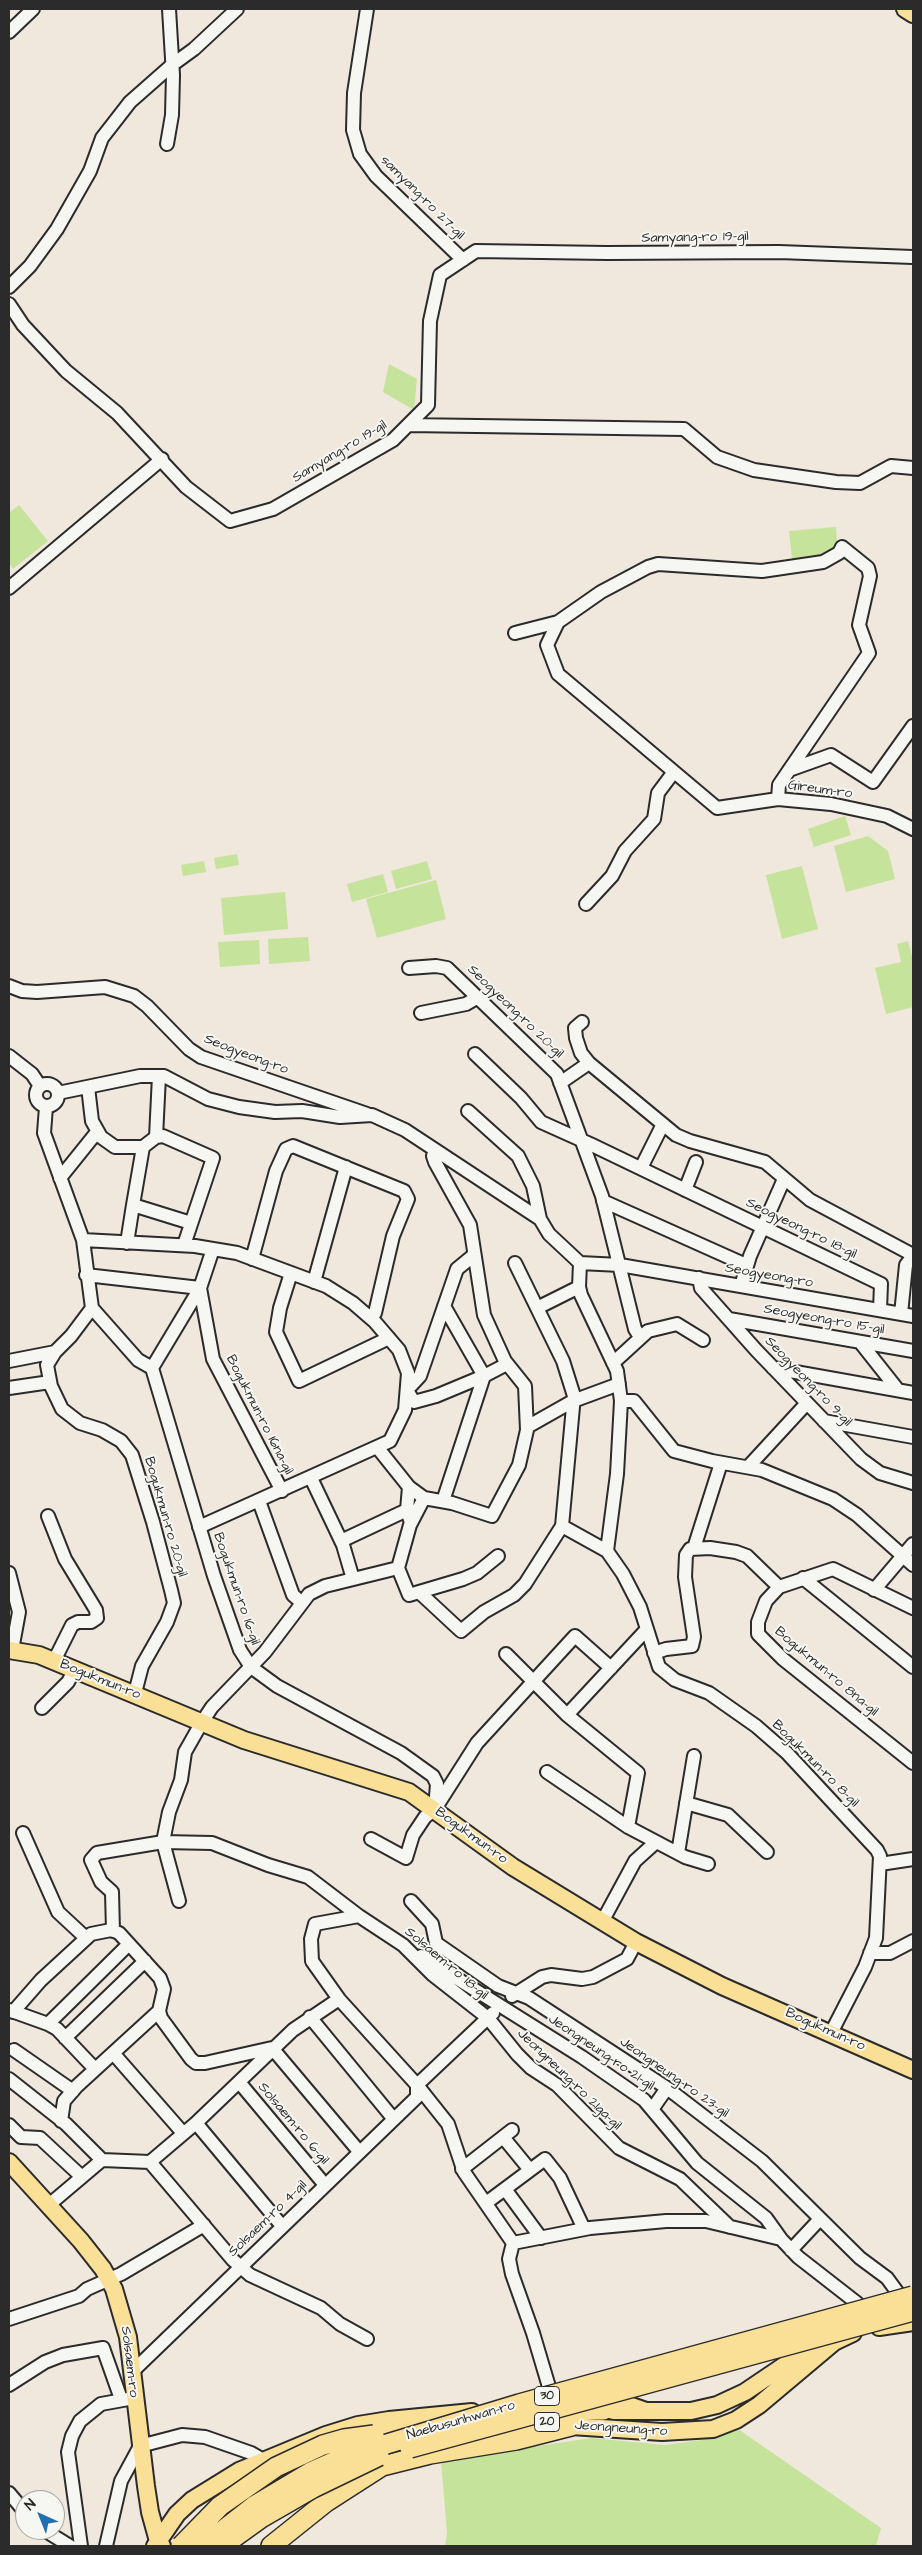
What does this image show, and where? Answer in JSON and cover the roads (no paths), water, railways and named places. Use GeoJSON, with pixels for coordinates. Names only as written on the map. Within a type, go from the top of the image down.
{"type":"FeatureCollection","features":[{"type":"Feature","properties":{"kind":"highway","name":"Naebusunhwan-ro"},"geometry":{"type":"LineString","coordinates":[[203,2546],[254,2506],[311,2472],[347,2456],[519,2404],[912,2307]]}},
{"type":"Feature","properties":{"kind":"highway","name":"Naebusunhwan-ro"},"geometry":{"type":"LineString","coordinates":[[222,2546],[261,2518],[313,2488],[377,2457],[490,2428],[912,2307]]}},
{"type":"Feature","properties":{"kind":"highway"},"geometry":{"type":"LineString","coordinates":[[180,2546],[220,2506],[276,2467],[323,2445],[344,2439],[445,2422],[530,2411],[585,2408],[603,2410]]}},
{"type":"Feature","properties":{"kind":"highway"},"geometry":{"type":"LineString","coordinates":[[270,2546],[346,2488],[382,2466],[430,2454],[516,2440],[571,2426]]}},
{"type":"Feature","properties":{"kind":"main road"},"geometry":{"type":"LineString","coordinates":[[905,9],[913,14]]}},
{"type":"Feature","properties":{"kind":"main road","name":"Bogukmun-ro"},"geometry":{"type":"LineString","coordinates":[[10,1650],[26,1651],[54,1661],[244,1740],[409,1792],[513,1867],[636,1942],[722,1986],[913,2070]]}},
{"type":"Feature","properties":{"kind":"main road","name":"Solsaem-ro"},"geometry":{"type":"LineString","coordinates":[[10,2166],[50,2204],[81,2241],[109,2280],[126,2326],[132,2372],[128,2398],[140,2446],[150,2512],[158,2544]]}},
{"type":"Feature","properties":{"kind":"main road"},"geometry":{"type":"LineString","coordinates":[[871,2321],[912,2307]]}},
{"type":"Feature","properties":{"kind":"main road","name":"Jeongneung-ro"},"geometry":{"type":"LineString","coordinates":[[180,2546],[191,2530],[220,2503],[267,2481],[341,2455],[424,2448],[539,2422],[662,2432],[713,2429],[736,2420],[759,2405],[840,2338],[871,2321]]}},
{"type":"Feature","properties":{"kind":"main road","name":"Jeongneung-ro"},"geometry":{"type":"LineString","coordinates":[[560,2397],[603,2410],[691,2411],[717,2405],[745,2392],[835,2331],[871,2321],[913,2322]]}},
{"type":"Feature","properties":{"kind":"main road","name":"Jeongneung-ro"},"geometry":{"type":"LineString","coordinates":[[158,2544],[177,2514],[192,2500],[239,2471],[326,2435],[358,2425],[389,2420],[460,2414],[503,2404],[560,2397],[602,2395],[646,2411]]}},
{"type":"Feature","properties":{"kind":"street"},"geometry":{"type":"LineString","coordinates":[[9,32],[33,9]]}},
{"type":"Feature","properties":{"kind":"street"},"geometry":{"type":"LineString","coordinates":[[167,144],[172,115],[169,9]]}},
{"type":"Feature","properties":{"kind":"street"},"geometry":{"type":"LineString","coordinates":[[9,287],[30,266],[57,229],[90,170],[102,138],[130,102],[172,65],[194,49],[237,9]]}},
{"type":"Feature","properties":{"kind":"street","name":"samyang-ro 27-gil"},"geometry":{"type":"LineString","coordinates":[[367,9],[354,93],[353,130],[360,154],[376,176],[463,260]]}},
{"type":"Feature","properties":{"kind":"street","name":"Samyang-ro 19-gil"},"geometry":{"type":"LineString","coordinates":[[9,304],[23,325],[66,371],[117,413],[186,487],[230,521],[273,509],[393,440],[428,405],[430,321],[440,275],[476,251],[598,254],[779,252],[913,257]]}},
{"type":"Feature","properties":{"kind":"street"},"geometry":{"type":"LineString","coordinates":[[408,425],[684,429],[717,457],[754,470],[836,482],[860,483],[891,466],[913,468]]}},
{"type":"Feature","properties":{"kind":"street"},"geometry":{"type":"LineString","coordinates":[[9,588],[162,460]]}},
{"type":"Feature","properties":{"kind":"street"},"geometry":{"type":"LineString","coordinates":[[515,633],[558,622],[601,592],[648,567],[658,564],[762,571],[823,562],[839,553],[842,547],[868,568],[870,576],[859,624],[869,652],[779,784],[778,799]]}},
{"type":"Feature","properties":{"kind":"street","name":"Gireum-ro"},"geometry":{"type":"LineString","coordinates":[[558,622],[547,645],[558,674],[673,773],[717,808],[778,799],[831,804],[887,816],[913,829]]}},
{"type":"Feature","properties":{"kind":"street"},"geometry":{"type":"LineString","coordinates":[[789,770],[831,756],[874,782],[913,726]]}},
{"type":"Feature","properties":{"kind":"street"},"geometry":{"type":"LineString","coordinates":[[586,904],[612,876],[625,851],[654,819],[658,793],[673,773]]}},
{"type":"Feature","properties":{"kind":"street","name":"Seogyeong-ro 20-gil"},"geometry":{"type":"LineString","coordinates":[[409,968],[436,966],[447,968],[554,1069],[603,1201],[620,1265]]}},
{"type":"Feature","properties":{"kind":"street","name":"Seogyeong-ro"},"geometry":{"type":"LineString","coordinates":[[9,986],[22,991],[37,992],[104,987],[134,996],[147,1006],[189,1049],[201,1057],[372,1116],[405,1130],[540,1219]]}},
{"type":"Feature","properties":{"kind":"street"},"geometry":{"type":"LineString","coordinates":[[421,1013],[466,1004],[478,997]]}},
{"type":"Feature","properties":{"kind":"street"},"geometry":{"type":"LineString","coordinates":[[582,1022],[575,1028],[581,1054],[589,1063],[676,1135],[690,1141],[765,1162],[810,1200],[913,1255],[906,1266],[907,1315]]}},
{"type":"Feature","properties":{"kind":"street","name":"Seogyeong-ro 18-gil"},"geometry":{"type":"LineString","coordinates":[[475,1054],[522,1098],[541,1122],[881,1284],[880,1310]]}},
{"type":"Feature","properties":{"kind":"street"},"geometry":{"type":"LineString","coordinates":[[9,1056],[32,1074],[40,1086]]}},
{"type":"Feature","properties":{"kind":"street"},"geometry":{"type":"LineString","coordinates":[[560,1083],[589,1063]]}},
{"type":"Feature","properties":{"kind":"street","name":"Seogyeong-ro"},"geometry":{"type":"LineString","coordinates":[[58,1093],[140,1076],[159,1076],[185,1086],[208,1099],[239,1107],[275,1112],[302,1111],[340,1118],[372,1116]]}},
{"type":"Feature","properties":{"kind":"street"},"geometry":{"type":"LineString","coordinates":[[156,1137],[159,1076]]}},
{"type":"Feature","properties":{"kind":"street"},"geometry":{"type":"LineString","coordinates":[[45,1084],[52,1085],[58,1093],[56,1101],[46,1107],[39,1104],[35,1097],[40,1086],[45,1084]]}},
{"type":"Feature","properties":{"kind":"street"},"geometry":{"type":"LineString","coordinates":[[88,1087],[92,1121],[97,1132],[107,1143],[115,1147],[143,1147],[156,1137],[163,1136],[213,1158],[184,1245]]}},
{"type":"Feature","properties":{"kind":"street"},"geometry":{"type":"LineString","coordinates":[[46,1107],[44,1133],[83,1240],[86,1275],[92,1308],[138,1360],[152,1368],[200,1288],[213,1249]]}},
{"type":"Feature","properties":{"kind":"street","name":"Seogyeong-ro"},"geometry":{"type":"LineString","coordinates":[[468,1111],[518,1156],[533,1186],[540,1219],[549,1234],[580,1263],[620,1265],[907,1315]]}},
{"type":"Feature","properties":{"kind":"street"},"geometry":{"type":"LineString","coordinates":[[641,1168],[663,1124]]}},
{"type":"Feature","properties":{"kind":"street"},"geometry":{"type":"LineString","coordinates":[[60,1178],[97,1132]]}},
{"type":"Feature","properties":{"kind":"street"},"geometry":{"type":"LineString","coordinates":[[252,1259],[276,1171],[286,1149],[293,1146],[404,1191],[408,1199],[393,1236],[375,1313],[371,1318]]}},
{"type":"Feature","properties":{"kind":"street"},"geometry":{"type":"LineString","coordinates":[[127,1242],[143,1147]]}},
{"type":"Feature","properties":{"kind":"street"},"geometry":{"type":"LineString","coordinates":[[377,1448],[409,1487],[424,1498],[443,1501],[492,1516],[518,1465],[527,1427],[524,1386],[507,1364],[484,1315],[470,1225],[435,1162],[433,1156],[435,1150]]}},
{"type":"Feature","properties":{"kind":"street"},"geometry":{"type":"LineString","coordinates":[[685,1190],[696,1162]]}},
{"type":"Feature","properties":{"kind":"street"},"geometry":{"type":"LineString","coordinates":[[314,1282],[346,1167]]}},
{"type":"Feature","properties":{"kind":"street"},"geometry":{"type":"LineString","coordinates":[[741,1286],[746,1265],[784,1179]]}},
{"type":"Feature","properties":{"kind":"street"},"geometry":{"type":"LineString","coordinates":[[603,1201],[746,1265]]}},
{"type":"Feature","properties":{"kind":"street"},"geometry":{"type":"LineString","coordinates":[[134,1205],[191,1223]]}},
{"type":"Feature","properties":{"kind":"street"},"geometry":{"type":"LineString","coordinates":[[83,1240],[184,1245],[237,1253],[314,1282],[340,1294],[371,1318],[399,1350],[408,1373],[407,1390],[405,1410],[390,1441],[199,1527]]}},
{"type":"Feature","properties":{"kind":"street"},"geometry":{"type":"LineString","coordinates":[[407,1390],[420,1376],[457,1269],[474,1255]]}},
{"type":"Feature","properties":{"kind":"street"},"geometry":{"type":"LineString","coordinates":[[419,1592],[461,1631],[484,1612],[514,1595],[526,1584],[562,1526],[574,1401],[563,1362],[516,1263]]}},
{"type":"Feature","properties":{"kind":"street"},"geometry":{"type":"LineString","coordinates":[[562,1526],[607,1551],[617,1474],[621,1401],[619,1384],[613,1363],[579,1287],[580,1263]]}},
{"type":"Feature","properties":{"kind":"street"},"geometry":{"type":"LineString","coordinates":[[620,1265],[635,1329],[640,1337]]}},
{"type":"Feature","properties":{"kind":"street"},"geometry":{"type":"LineString","coordinates":[[291,1273],[280,1308],[276,1332],[299,1381],[389,1338]]}},
{"type":"Feature","properties":{"kind":"street"},"geometry":{"type":"LineString","coordinates":[[86,1275],[200,1288]]}},
{"type":"Feature","properties":{"kind":"street","name":"Seogyeong-ro 9-gil"},"geometry":{"type":"LineString","coordinates":[[699,1278],[701,1288],[773,1368],[861,1459],[880,1473],[913,1483]]}},
{"type":"Feature","properties":{"kind":"street"},"geometry":{"type":"LineString","coordinates":[[537,1308],[579,1287]]}},
{"type":"Feature","properties":{"kind":"street","name":"Bogukmun-ro 16na-gil"},"geometry":{"type":"LineString","coordinates":[[200,1288],[213,1359],[282,1491]]}},
{"type":"Feature","properties":{"kind":"street"},"geometry":{"type":"LineString","coordinates":[[443,1501],[484,1376],[444,1306]]}},
{"type":"Feature","properties":{"kind":"street"},"geometry":{"type":"LineString","coordinates":[[9,1361],[54,1352],[71,1336],[92,1308]]}},
{"type":"Feature","properties":{"kind":"street","name":"Seogyeong-ro 15-gil"},"geometry":{"type":"LineString","coordinates":[[729,1319],[913,1351]]}},
{"type":"Feature","properties":{"kind":"street"},"geometry":{"type":"LineString","coordinates":[[613,1363],[648,1331],[677,1324],[703,1340]]}},
{"type":"Feature","properties":{"kind":"street"},"geometry":{"type":"LineString","coordinates":[[860,1342],[898,1390]]}},
{"type":"Feature","properties":{"kind":"street","name":"Bogukmun-ro 20-gil"},"geometry":{"type":"LineString","coordinates":[[54,1352],[47,1365],[50,1382],[62,1410],[80,1423],[102,1430],[121,1441],[132,1454],[153,1522],[174,1603],[167,1622],[142,1666],[134,1693]]}},
{"type":"Feature","properties":{"kind":"street"},"geometry":{"type":"LineString","coordinates":[[407,1390],[414,1402],[436,1396],[507,1364]]}},
{"type":"Feature","properties":{"kind":"street","name":"Bogukmun-ro 16-gil"},"geometry":{"type":"LineString","coordinates":[[152,1368],[214,1576],[240,1650],[252,1667],[277,1686],[401,1753],[433,1776],[437,1784],[435,1809]]}},
{"type":"Feature","properties":{"kind":"street"},"geometry":{"type":"LineString","coordinates":[[773,1368],[913,1393]]}},
{"type":"Feature","properties":{"kind":"street"},"geometry":{"type":"LineString","coordinates":[[9,1388],[50,1382]]}},
{"type":"Feature","properties":{"kind":"street"},"geometry":{"type":"LineString","coordinates":[[527,1427],[574,1401],[619,1384]]}},
{"type":"Feature","properties":{"kind":"street"},"geometry":{"type":"LineString","coordinates":[[621,1401],[634,1401],[674,1451],[721,1463],[762,1470],[833,1499],[857,1515],[908,1561]]}},
{"type":"Feature","properties":{"kind":"street"},"geometry":{"type":"LineString","coordinates":[[748,1467],[807,1403]]}},
{"type":"Feature","properties":{"kind":"street"},"geometry":{"type":"LineString","coordinates":[[824,1421],[913,1437]]}},
{"type":"Feature","properties":{"kind":"street"},"geometry":{"type":"LineString","coordinates":[[694,1548],[721,1463]]}},
{"type":"Feature","properties":{"kind":"street"},"geometry":{"type":"LineString","coordinates":[[311,1478],[341,1541],[353,1579]]}},
{"type":"Feature","properties":{"kind":"street"},"geometry":{"type":"LineString","coordinates":[[409,1487],[409,1517],[398,1568],[409,1594],[477,1573],[498,1556]]}},
{"type":"Feature","properties":{"kind":"street"},"geometry":{"type":"LineString","coordinates":[[341,1541],[409,1517],[424,1498]]}},
{"type":"Feature","properties":{"kind":"street"},"geometry":{"type":"LineString","coordinates":[[259,1501],[293,1595],[302,1603]]}},
{"type":"Feature","properties":{"kind":"street"},"geometry":{"type":"LineString","coordinates":[[48,1516],[65,1559],[96,1610],[96,1618],[91,1622],[78,1622],[72,1625],[54,1661]]}},
{"type":"Feature","properties":{"kind":"street"},"geometry":{"type":"LineString","coordinates":[[874,1590],[908,1561],[913,1544]]}},
{"type":"Feature","properties":{"kind":"street"},"geometry":{"type":"LineString","coordinates":[[654,1654],[666,1649],[692,1646],[694,1637],[685,1577],[686,1554],[690,1549],[710,1548],[736,1552],[747,1556],[779,1588]]}},
{"type":"Feature","properties":{"kind":"street","name":"Bogukmun-ro 8-gil"},"geometry":{"type":"LineString","coordinates":[[607,1551],[630,1586],[647,1629],[659,1667],[666,1675],[708,1693],[756,1726],[787,1753],[877,1850],[880,1864],[876,1938],[832,2033]]}},
{"type":"Feature","properties":{"kind":"street"},"geometry":{"type":"LineString","coordinates":[[179,1901],[163,1841],[169,1812],[181,1780],[185,1752],[202,1722],[212,1707],[252,1667],[309,1594],[325,1586],[398,1568]]}},
{"type":"Feature","properties":{"kind":"street","name":"Bogukmun-ro 8na-gil"},"geometry":{"type":"LineString","coordinates":[[913,1608],[833,1569],[779,1588],[766,1601],[758,1622],[758,1634],[784,1659],[913,1763]]}},
{"type":"Feature","properties":{"kind":"street"},"geometry":{"type":"LineString","coordinates":[[9,1573],[19,1612],[10,1650]]}},
{"type":"Feature","properties":{"kind":"street"},"geometry":{"type":"LineString","coordinates":[[803,1578],[913,1668]]}},
{"type":"Feature","properties":{"kind":"street"},"geometry":{"type":"LineString","coordinates":[[567,1716],[647,1629]]}},
{"type":"Feature","properties":{"kind":"street"},"geometry":{"type":"LineString","coordinates":[[371,1839],[406,1858],[413,1835],[425,1818],[435,1809],[478,1743],[575,1636],[611,1668]]}},
{"type":"Feature","properties":{"kind":"street"},"geometry":{"type":"LineString","coordinates":[[506,1654],[567,1716],[638,1773],[628,1827]]}},
{"type":"Feature","properties":{"kind":"street"},"geometry":{"type":"LineString","coordinates":[[42,1708],[68,1682],[75,1670]]}},
{"type":"Feature","properties":{"kind":"street"},"geometry":{"type":"LineString","coordinates":[[678,1853],[694,1756]]}},
{"type":"Feature","properties":{"kind":"street"},"geometry":{"type":"LineString","coordinates":[[547,1772],[628,1827],[678,1853],[708,1864]]}},
{"type":"Feature","properties":{"kind":"street"},"geometry":{"type":"LineString","coordinates":[[686,1803],[728,1816],[767,1852]]}},
{"type":"Feature","properties":{"kind":"street"},"geometry":{"type":"LineString","coordinates":[[23,1833],[58,1912],[86,1938]]}},
{"type":"Feature","properties":{"kind":"street","name":"Solsaem-ro 18-gil"},"geometry":{"type":"LineString","coordinates":[[113,1931],[112,1892],[101,1882],[91,1860],[97,1854],[163,1841],[212,1843],[268,1865],[308,1877],[359,1916],[403,1945],[432,1975],[488,2018]]}},
{"type":"Feature","properties":{"kind":"street"},"geometry":{"type":"LineString","coordinates":[[602,1922],[635,1862],[656,1842]]}},
{"type":"Feature","properties":{"kind":"street"},"geometry":{"type":"LineString","coordinates":[[880,1864],[913,1858]]}},
{"type":"Feature","properties":{"kind":"street","name":"Jeongneung-ro 23-gil"},"geometry":{"type":"LineString","coordinates":[[411,1901],[432,1924],[436,1943],[498,1986],[518,1992],[667,2088],[762,2161],[860,2258],[887,2278],[912,2307]]}},
{"type":"Feature","properties":{"kind":"street"},"geometry":{"type":"LineString","coordinates":[[359,1916],[315,1924],[312,1940],[312,1961],[339,1999],[417,2086],[448,2124],[462,2169],[513,2243],[510,2259],[512,2274],[540,2354],[560,2397]]}},
{"type":"Feature","properties":{"kind":"street"},"geometry":{"type":"LineString","coordinates":[[61,2121],[64,2101],[159,2011],[164,1989],[160,1978],[119,1933],[113,1931],[91,1934],[41,1980],[11,2011],[48,2024],[65,2038],[95,2070]]}},
{"type":"Feature","properties":{"kind":"street"},"geometry":{"type":"LineString","coordinates":[[870,1953],[890,1953],[913,1941]]}},
{"type":"Feature","properties":{"kind":"street"},"geometry":{"type":"LineString","coordinates":[[417,2086],[501,2005],[518,1992],[542,1977],[551,1975],[582,1979],[593,1978],[627,1958],[636,1942]]}},
{"type":"Feature","properties":{"kind":"street"},"geometry":{"type":"LineString","coordinates":[[48,2024],[129,1944]]}},
{"type":"Feature","properties":{"kind":"street","name":"Jeongneung-ro 21-gil"},"geometry":{"type":"LineString","coordinates":[[403,1945],[501,2005],[627,2087],[653,2108],[697,2163],[766,2218],[791,2250],[853,2299],[871,2321]]}},
{"type":"Feature","properties":{"kind":"street"},"geometry":{"type":"LineString","coordinates":[[65,2038],[145,1961]]}},
{"type":"Feature","properties":{"kind":"street","name":"Solsaem-ro 6-gil"},"geometry":{"type":"LineString","coordinates":[[150,2162],[196,2123],[272,2048],[310,2017],[339,1999]]}},
{"type":"Feature","properties":{"kind":"street"},"geometry":{"type":"LineString","coordinates":[[159,2011],[167,2028],[196,2063],[204,2063],[272,2048],[357,2150]]}},
{"type":"Feature","properties":{"kind":"street"},"geometry":{"type":"LineString","coordinates":[[310,2017],[392,2117]]}},
{"type":"Feature","properties":{"kind":"street","name":"Jeongneung-ro 21ga-gil"},"geometry":{"type":"LineString","coordinates":[[488,2018],[531,2068],[557,2085],[619,2148],[680,2180],[730,2228]]}},
{"type":"Feature","properties":{"kind":"street"},"geometry":{"type":"LineString","coordinates":[[14,2050],[73,2091]]}},
{"type":"Feature","properties":{"kind":"street"},"geometry":{"type":"LineString","coordinates":[[113,2053],[183,2133]]}},
{"type":"Feature","properties":{"kind":"street"},"geometry":{"type":"LineString","coordinates":[[9,2079],[61,2121],[102,2160],[150,2162],[204,2225],[250,2274],[321,2308],[340,2324],[367,2338]]}},
{"type":"Feature","properties":{"kind":"street","name":"Solsaem-ro 6-gil"},"geometry":{"type":"LineString","coordinates":[[239,2082],[325,2185]]}},
{"type":"Feature","properties":{"kind":"street","name":"Solsaem-ro 4-gil"},"geometry":{"type":"LineString","coordinates":[[132,2372],[417,2098],[417,2086]]}},
{"type":"Feature","properties":{"kind":"street"},"geometry":{"type":"LineString","coordinates":[[653,2108],[667,2088]]}},
{"type":"Feature","properties":{"kind":"street"},"geometry":{"type":"LineString","coordinates":[[196,2123],[282,2226]]}},
{"type":"Feature","properties":{"kind":"street"},"geometry":{"type":"LineString","coordinates":[[9,2125],[21,2137],[40,2138],[82,2177]]}},
{"type":"Feature","properties":{"kind":"street"},"geometry":{"type":"LineString","coordinates":[[462,2169],[508,2134],[530,2170]]}},
{"type":"Feature","properties":{"kind":"street"},"geometry":{"type":"LineString","coordinates":[[486,2203],[545,2159],[560,2178],[584,2229]]}},
{"type":"Feature","properties":{"kind":"street"},"geometry":{"type":"LineString","coordinates":[[50,2204],[102,2160]]}},
{"type":"Feature","properties":{"kind":"street"},"geometry":{"type":"LineString","coordinates":[[505,2188],[541,2238]]}},
{"type":"Feature","properties":{"kind":"street"},"geometry":{"type":"LineString","coordinates":[[791,2250],[820,2219]]}},
{"type":"Feature","properties":{"kind":"street"},"geometry":{"type":"LineString","coordinates":[[513,2243],[584,2229],[666,2221],[706,2221],[781,2239]]}},
{"type":"Feature","properties":{"kind":"street"},"geometry":{"type":"LineString","coordinates":[[10,2315],[79,2296],[87,2289],[109,2280],[204,2225]]}},
{"type":"Feature","properties":{"kind":"street"},"geometry":{"type":"LineString","coordinates":[[9,2385],[45,2362],[63,2355],[103,2348],[128,2398],[101,2404],[80,2421],[72,2436],[68,2452],[82,2546]]}},
{"type":"Feature","properties":{"kind":"street"},"geometry":{"type":"LineString","coordinates":[[106,2546],[121,2481],[140,2446],[182,2435],[205,2437],[251,2453],[263,2460]]}}]}
